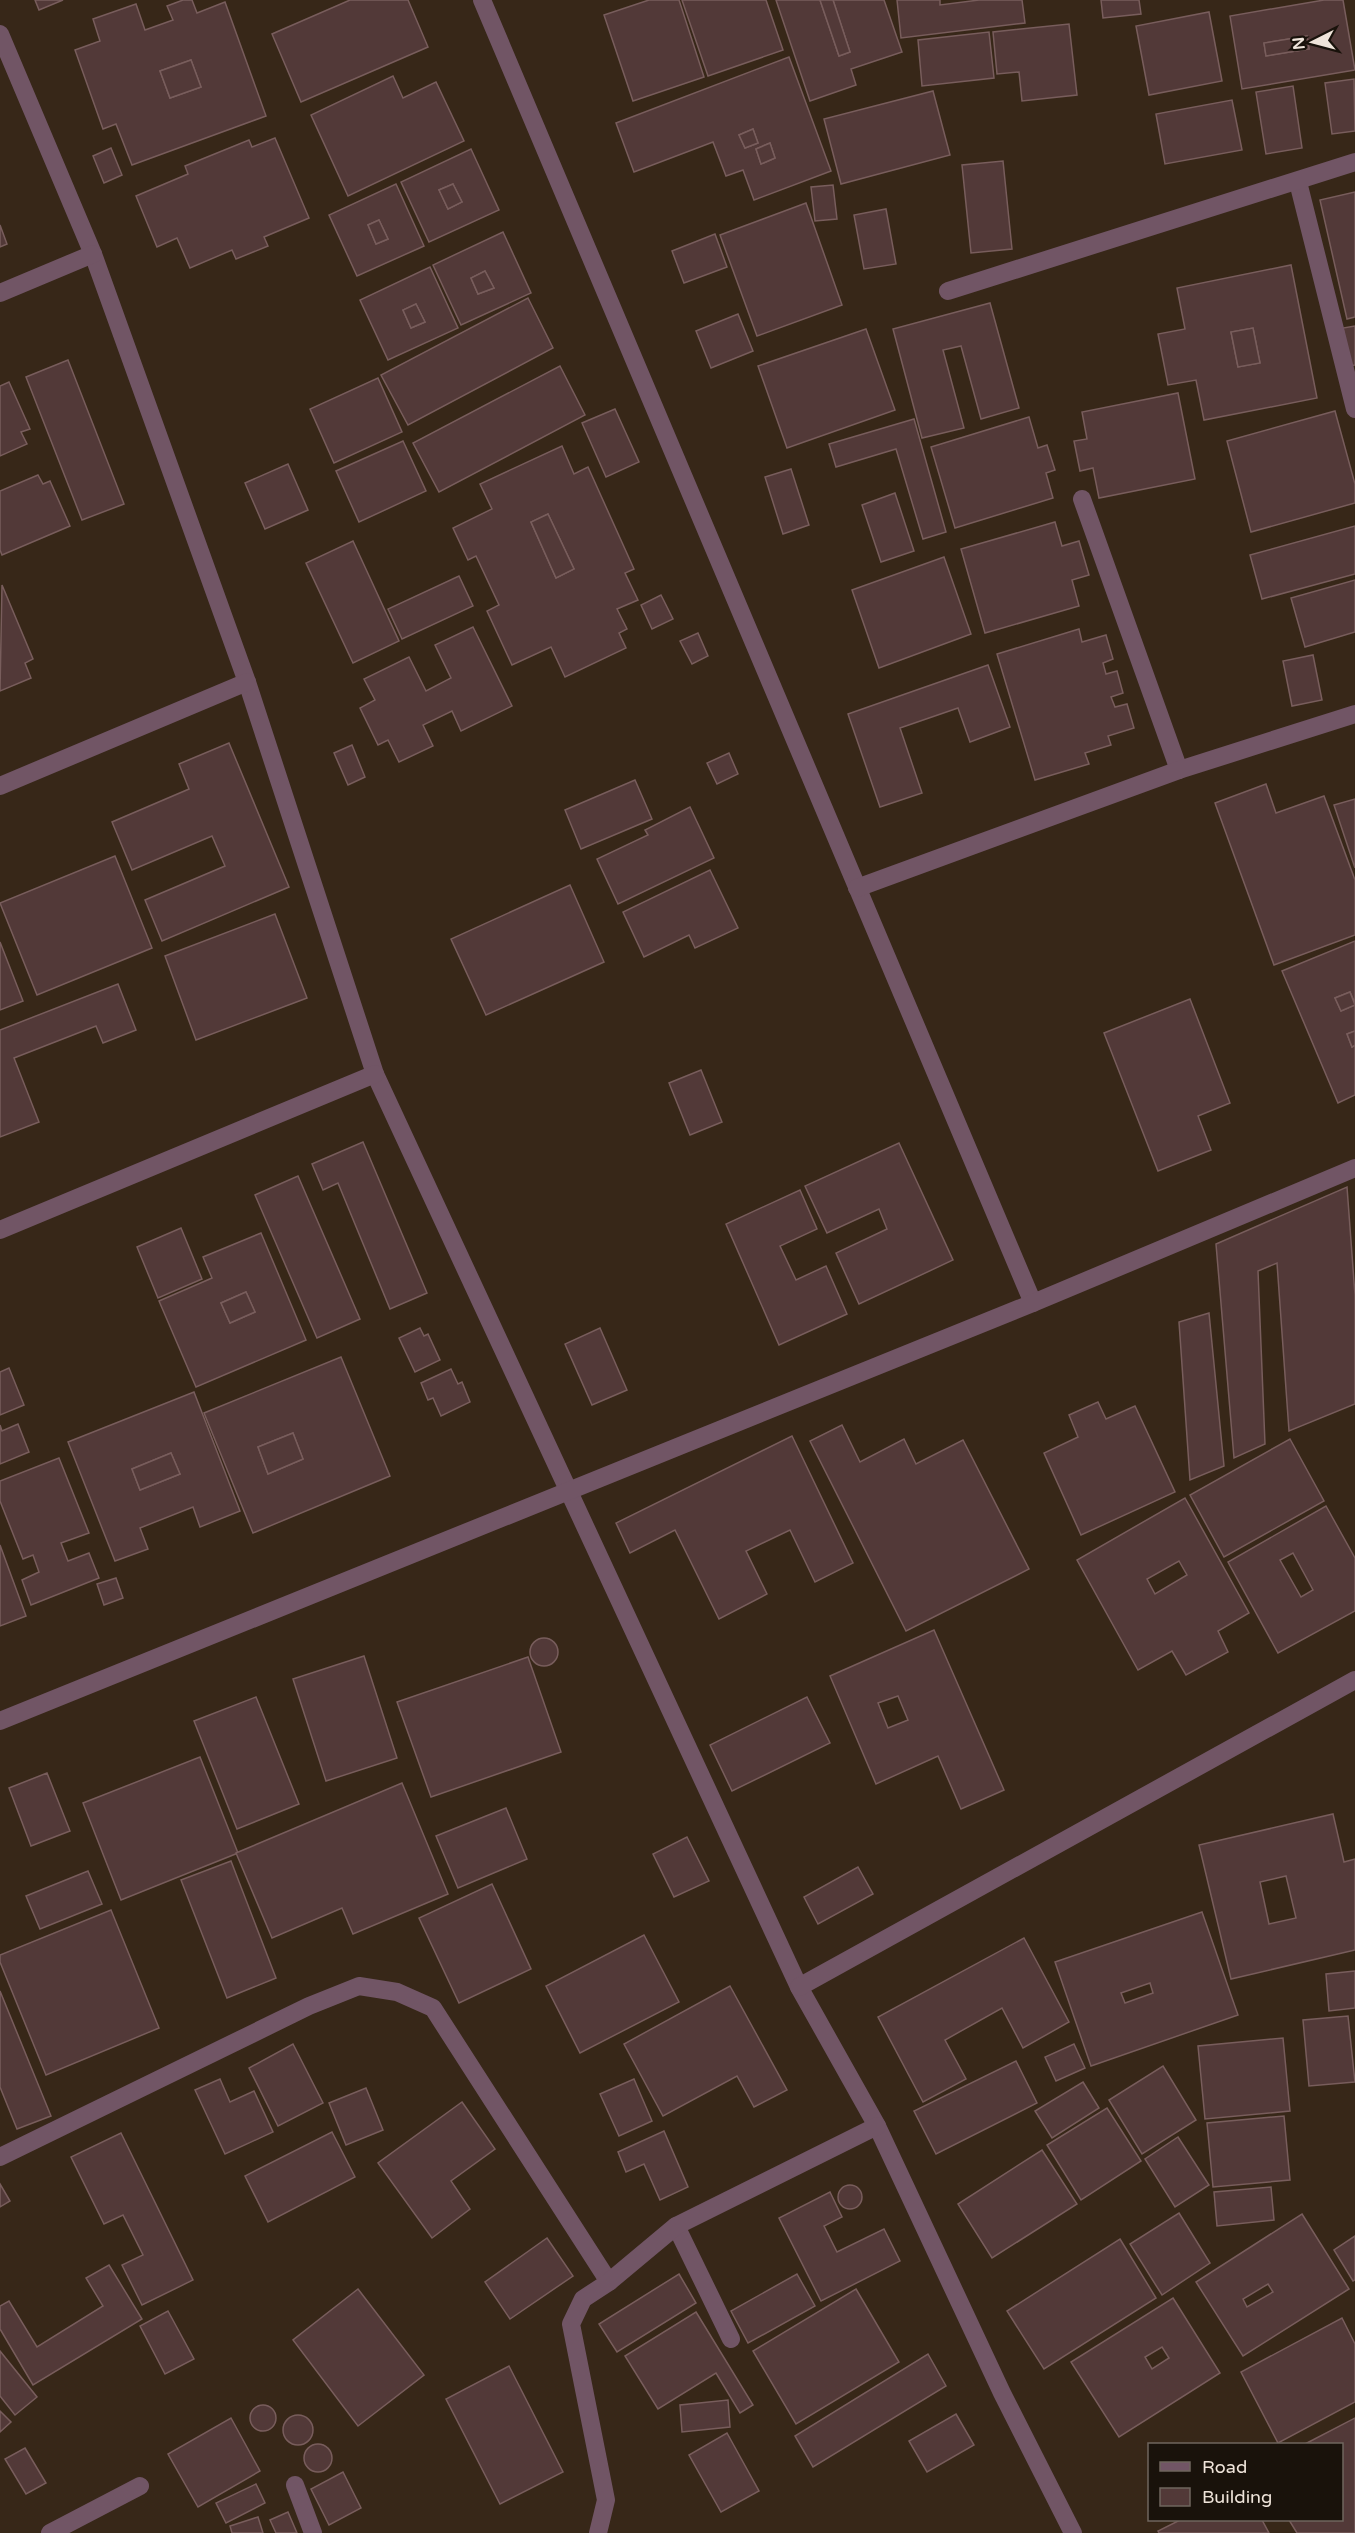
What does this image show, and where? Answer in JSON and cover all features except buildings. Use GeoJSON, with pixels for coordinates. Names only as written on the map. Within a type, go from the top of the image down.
{"type":"FeatureCollection","features":[{"type":"Feature","properties":{"kind":"street"},"geometry":{"type":"LineString","coordinates":[[482,0],[1033,1303]]}},
{"type":"Feature","properties":{"kind":"street"},"geometry":{"type":"LineString","coordinates":[[0,34],[93,254],[247,682],[375,1074],[799,1987],[877,2126],[1002,2393],[1073,2533]]}},
{"type":"Feature","properties":{"kind":"street"},"geometry":{"type":"LineString","coordinates":[[948,291],[1298,182],[1355,162]]}},
{"type":"Feature","properties":{"kind":"street"},"geometry":{"type":"LineString","coordinates":[[1298,182],[1355,408]]}},
{"type":"Feature","properties":{"kind":"street"},"geometry":{"type":"LineString","coordinates":[[0,293],[93,254]]}},
{"type":"Feature","properties":{"kind":"street"},"geometry":{"type":"LineString","coordinates":[[1082,499],[1179,770]]}},
{"type":"Feature","properties":{"kind":"street"},"geometry":{"type":"LineString","coordinates":[[0,786],[247,682]]}},
{"type":"Feature","properties":{"kind":"street"},"geometry":{"type":"LineString","coordinates":[[857,888],[1179,770],[1355,714]]}},
{"type":"Feature","properties":{"kind":"street"},"geometry":{"type":"LineString","coordinates":[[0,1230],[375,1074]]}},
{"type":"Feature","properties":{"kind":"street"},"geometry":{"type":"LineString","coordinates":[[0,1721],[1033,1303],[1355,1168]]}},
{"type":"Feature","properties":{"kind":"street"},"geometry":{"type":"LineString","coordinates":[[799,1987],[1355,1680]]}},
{"type":"Feature","properties":{"kind":"street"},"geometry":{"type":"LineString","coordinates":[[0,2157],[309,2006],[359,1986],[397,1992],[433,2008],[609,2282]]}},
{"type":"Feature","properties":{"kind":"street"},"geometry":{"type":"LineString","coordinates":[[598,2533],[606,2500],[572,2324],[583,2299],[609,2282],[676,2226],[877,2126]]}},
{"type":"Feature","properties":{"kind":"street"},"geometry":{"type":"LineString","coordinates":[[676,2226],[730,2339]]}},
{"type":"Feature","properties":{"kind":"street"},"geometry":{"type":"LineString","coordinates":[[295,2485],[314,2533]]}},
{"type":"Feature","properties":{"kind":"street"},"geometry":{"type":"LineString","coordinates":[[50,2533],[140,2486]]}}]}
